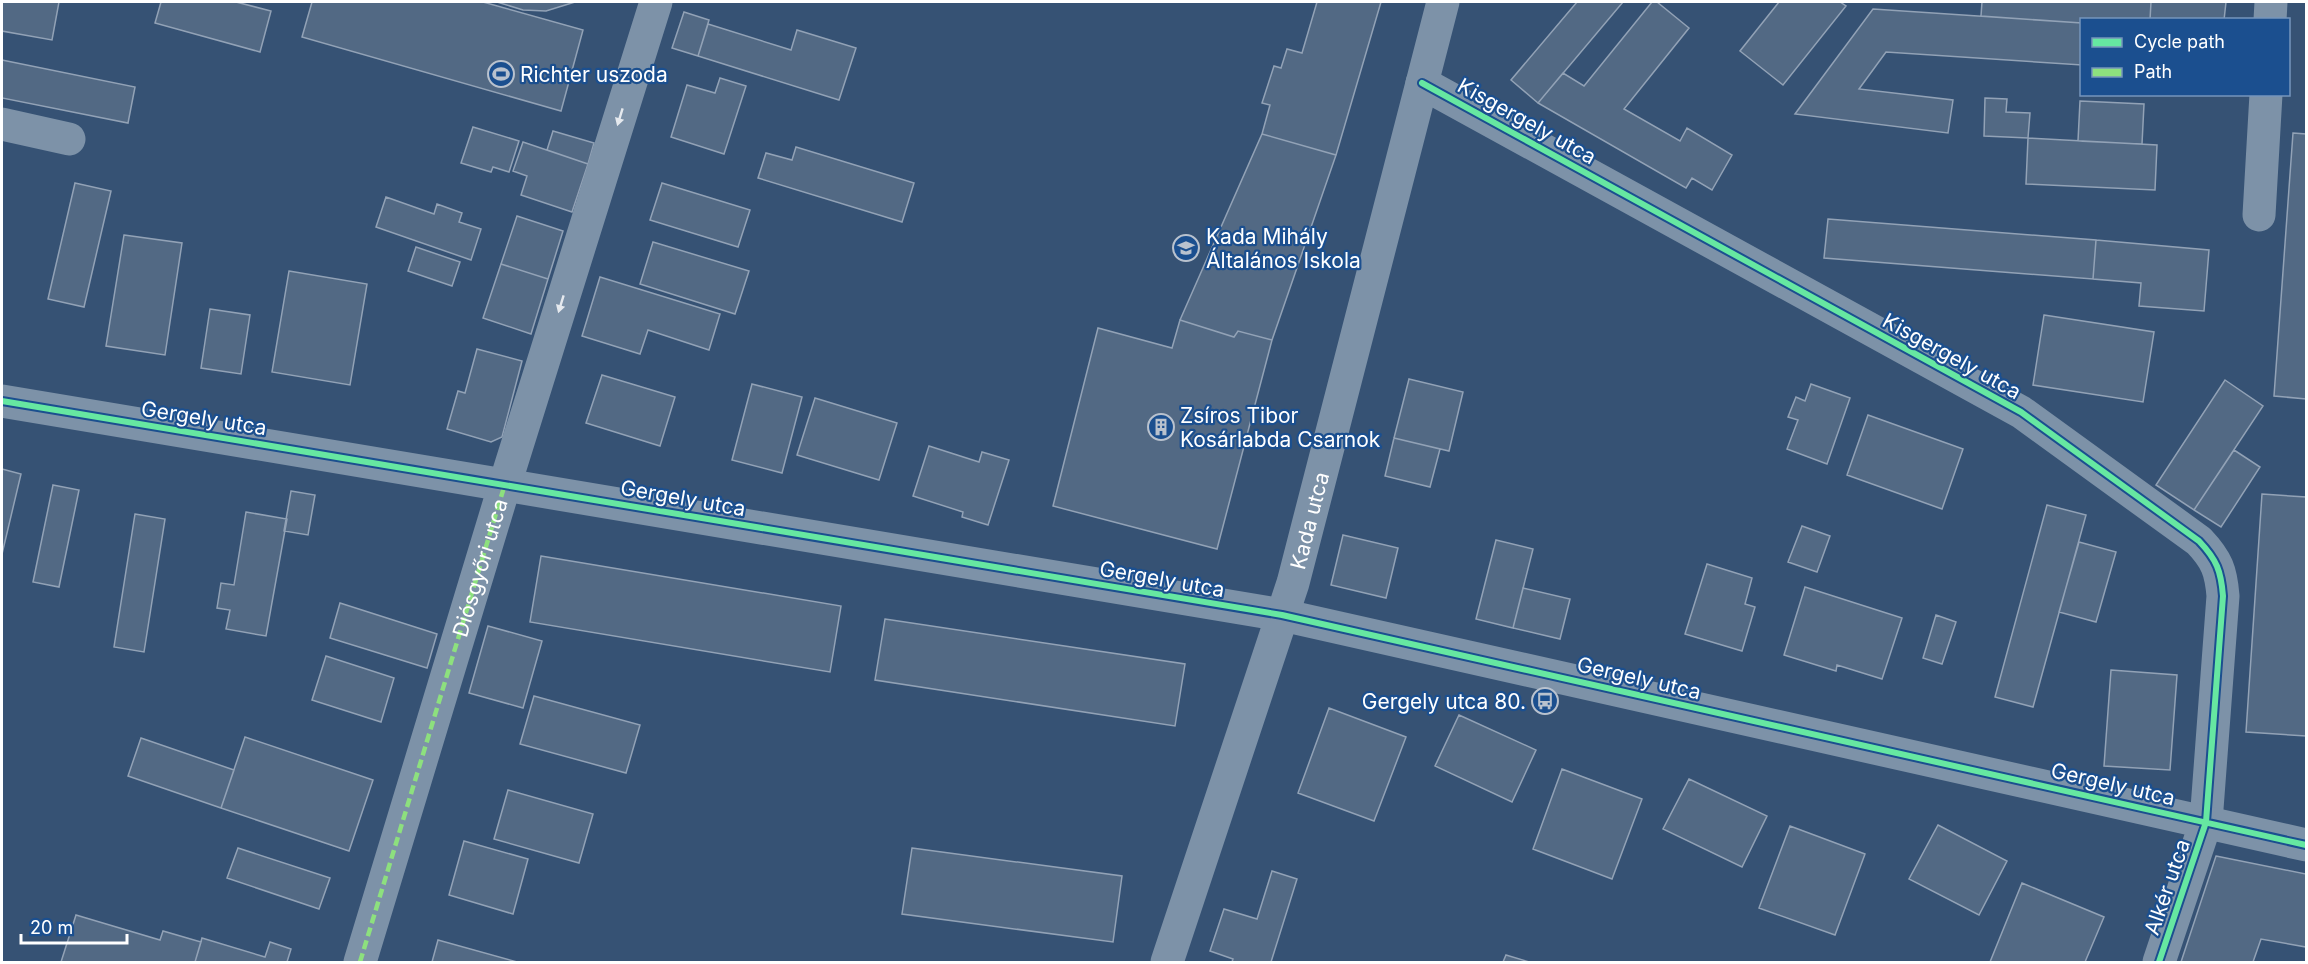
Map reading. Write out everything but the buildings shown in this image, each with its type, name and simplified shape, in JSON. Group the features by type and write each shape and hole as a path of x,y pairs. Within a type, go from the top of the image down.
{"street":[{"name":"Diósgyőri utca","path":"360,963 505,484 656,2"},
{"name":"Kada utca","path":"1167,963 1293,583 1443,2"},
{"path":"2270,18 2271,2"},
{"name":"Kisgergely utca","path":"1422,82 2021,412 2199,541 2213,555 2221,574 2223,596 2206,822"},
{"path":"2259,215 2266,96"},
{"path":"2,124 69,139"},
{"name":"Gergely utca","path":"2,401 1282,615 2307,845"},
{"name":"Alkér utca","path":"2159,963 2206,822"}],"marked path":[{"path":"360,962 505,484"}],"cycle path":[{"path":"1422,83 2021,412 2199,541 2205,548 2217,566 2223,596 2206,822 2159,962"},
{"path":"2,401 1282,615 2306,845"}],"place":[{"name":"Richter uszoda","path":"501,74"},
{"name":"Kada Mihály Általános Iskola","path":"1186,248"},
{"name":"Zsíros Tibor Kosárlabda Csarnok","path":"1161,427"},
{"name":"Gergely utca 80.","path":"1545,701"}]}
